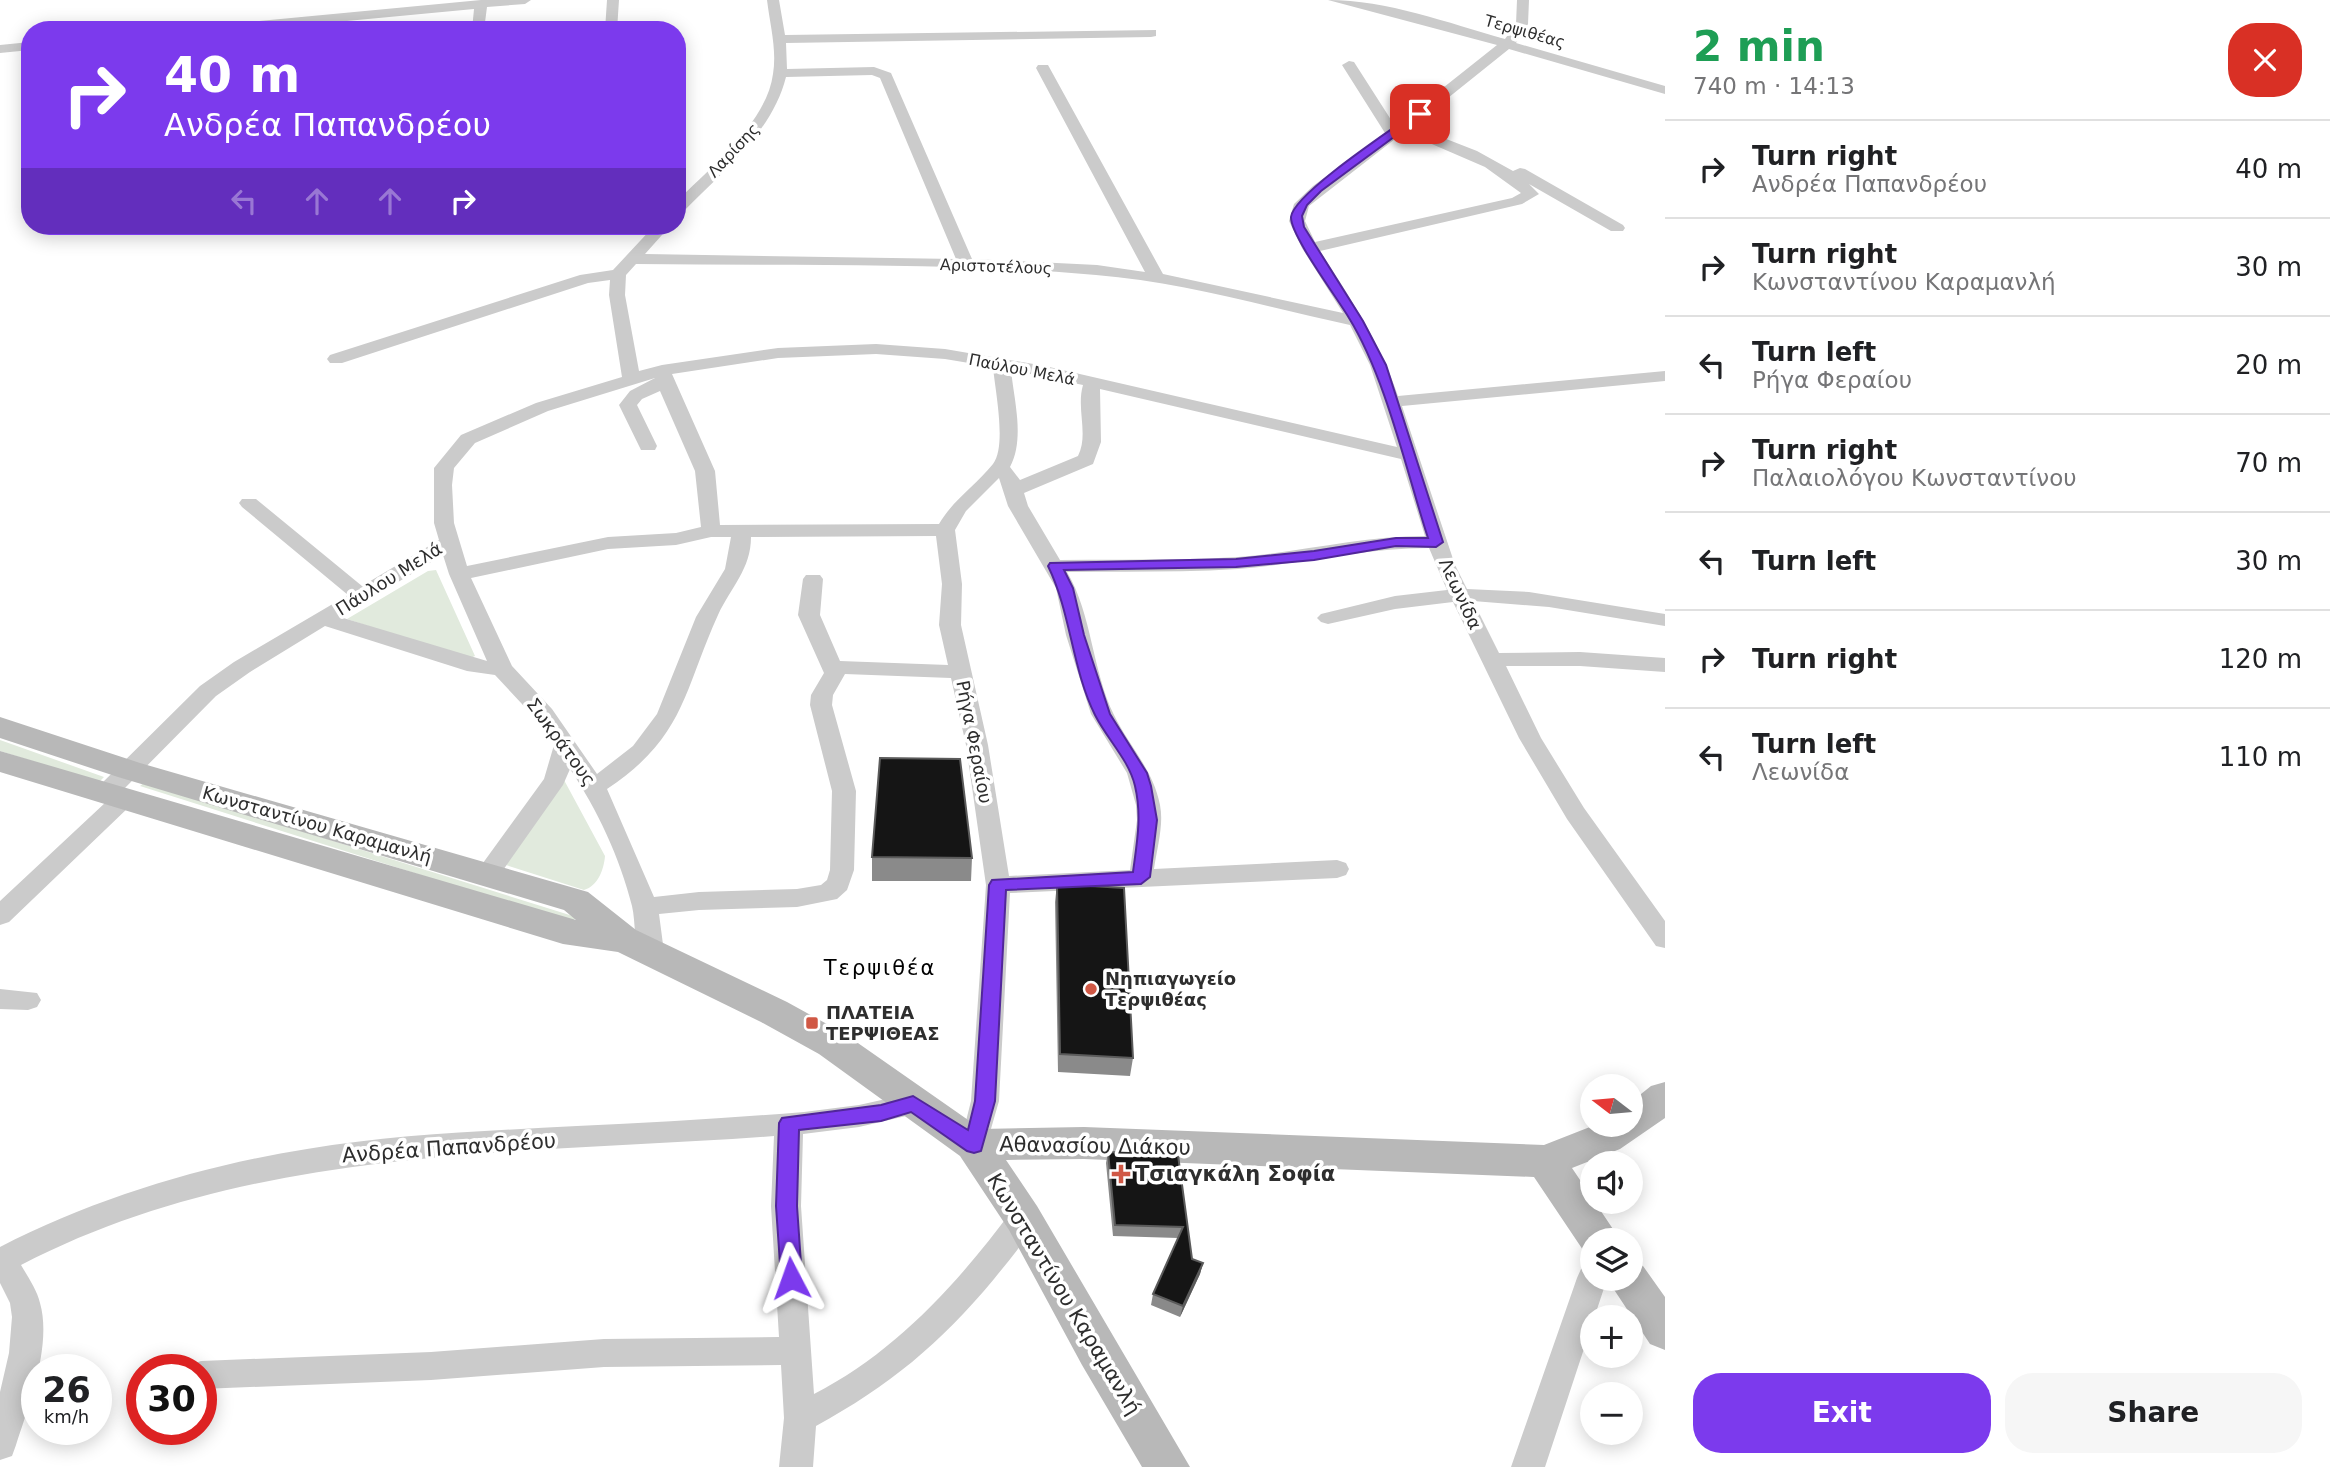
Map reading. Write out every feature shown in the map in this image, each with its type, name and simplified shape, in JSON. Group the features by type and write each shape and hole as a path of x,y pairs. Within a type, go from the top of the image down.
{"street":[{"path":"302,21 525,0"},
{"path":"612,21 613,0"},
{"name":"Λαρίσης","path":"686,201 760,122 775,96 780,73 773,0"},
{"name":"Τερψιθέας","path":"1334,0 1402,14 1665,90"},
{"name":"Λεωνίδα","path":"1523,0 1522,24 1514,38 1420,114 1318,189 1302,204 1297,221 1310,248 1357,321 1380,365 1436,542 1459,596 1530,738 1575,813 1665,939"},
{"path":"479,21 481,4"},
{"path":"777,39 1151,33"},
{"path":"0,49 21,47"},
{"path":"1310,248 1529,197 1531,194 1514,179 1462,150 1397,129 1349,65"},
{"path":"1043,68 1157,278"},
{"path":"780,73 874,71 886,76 965,264"},
{"path":"1420,114 1617,228"},
{"path":"686,181 704,182"},
{"path":"631,378 617,295 618,274 653,235"},
{"name":"Αριστοτέλους","path":"630,259 1073,268 1157,278 1357,321"},
{"path":"336,359 586,278 618,274"},
{"name":"Παύλου Μελά","path":"631,378 664,376 726,358 825,349 889,350 1001,363 1408,455"},
{"path":"459,574 608,543 676,539 711,531 945,530 958,508 1001,467 1007,452 1008,426 1001,363"},
{"path":"648,446 628,405 636,395 664,376 705,471 711,531"},
{"path":"1392,402 1665,376"},
{"name":"Πάυλου Μελά","path":"119,788 208,691 242,667 450,542 441,504 444,468 468,439 542,407 631,378"},
{"path":"1013,490 1086,460 1093,440 1088,405 1093,383"},
{"path":"1001,467 1018,506 1066,588 1077,635 1102,714 1139,773 1149,820 1141,877"},
{"path":"249,503 361,595"},
{"path":"593,787 615,774 645,750 668,718 708,614 736,573 741,558 741,530"},
{"name":"Ρήγα Φεραίου","path":"945,530 952,584 950,625 977,745 998,885 985,1101 974,1145"},
{"name":"Σωκράτους","path":"450,542 459,574 502,669 544,714 602,799 645,907 638,946"},
{"path":"1055,566 1236,563 1318,555 1396,542 1436,542"},
{"path":"645,907 699,901 797,898 828,892 838,884 842,870 844,791 821,705 822,695 835,673 811,622 813,579"},
{"path":"1328,618 1395,601 1459,596 1510,596 1665,620"},
{"path":"324,620 463,663 502,669"},
{"path":"1491,660 1580,659 1665,666"},
{"path":"833,667 961,672"},
{"name":"Κωνσταντίνου Καραμανλή","path":"0,727 119,788 563,931 638,946"},
{"path":"487,874 555,780 565,746"},
{"name":"Κωνσταντίνου Καραμανλή","path":"0,761 487,874 576,901 638,946 832,1044 974,1145 1023,1218 1097,1351 1173,1465"},
{"path":"0,916 119,788"},
{"path":"998,885 1337,869"},
{"path":"0,999 28,1000"},
{"name":"Αθανασίου Διάκου","path":"1643,1114 1665,1097"},
{"name":"Ανδρέα Παπανδρέου","path":"1,1260 89,1221 162,1195 289,1164 348,1154 429,1147 789,1123 881,1113 913,1104"},
{"path":"789,1123 786,1206 800,1418 796,1467"},
{"name":"Αθανασίου Διάκου","path":"974,1145 1084,1143 1545,1161 1606,1138"},
{"path":"1545,1161 1592,1228"},
{"path":"800,1418 862,1383 909,1345 979,1276 1023,1218"},
{"path":"0,1446 22,1369 27,1312 1,1260"},
{"path":"1528,1467 1588,1291"},
{"path":"1637,1291 1665,1331"},
{"path":"217,1374 431,1366 604,1353 796,1351"}],"shaded area":[{"path":"436,570 475,656 468,659 347,619 428,571"},
{"path":"0,740 104,777 99,782 0,751"},
{"path":"564,780 605,856 599,876 593,885 584,890 506,865"},
{"path":"145,782 576,917 572,923 140,786"}],"building":[{"path":"880,758 960,759 972,858 872,857"},
{"name":"Νηπιαγωγείο Τερψιθέας","path":"1057,884 1124,888 1133,1058 1060,1054"},
{"path":"1108,1152 1178,1155 1192,1259 1203,1263 1183,1306 1153,1294 1183,1227 1115,1225"}],"place":[{"name":"Νηπιαγωγείο Τερψιθέας","path":"1091,989"},
{"name":"ΠΛΑΤΕΙΑ ΤΕΡΨΙΘΕΑΣ","path":"812,1023"},
{"name":"Τσιαγκάλη Σοφία","path":"1121,1174"}],"district":[{"name":"Τερψιθέα","path":"880,968"}],"route":[{"path":"791,1278 786,1206 789,1123 881,1113 913,1104 974,1145 985,1101 998,885 1141,877 1149,820 1143,786 1139,773 1102,714 1077,635 1066,588 1055,566 1236,563 1314,556 1396,542 1436,542 1380,365 1357,321 1310,248 1296,216 1302,204 1318,189 1420,114"}]}
